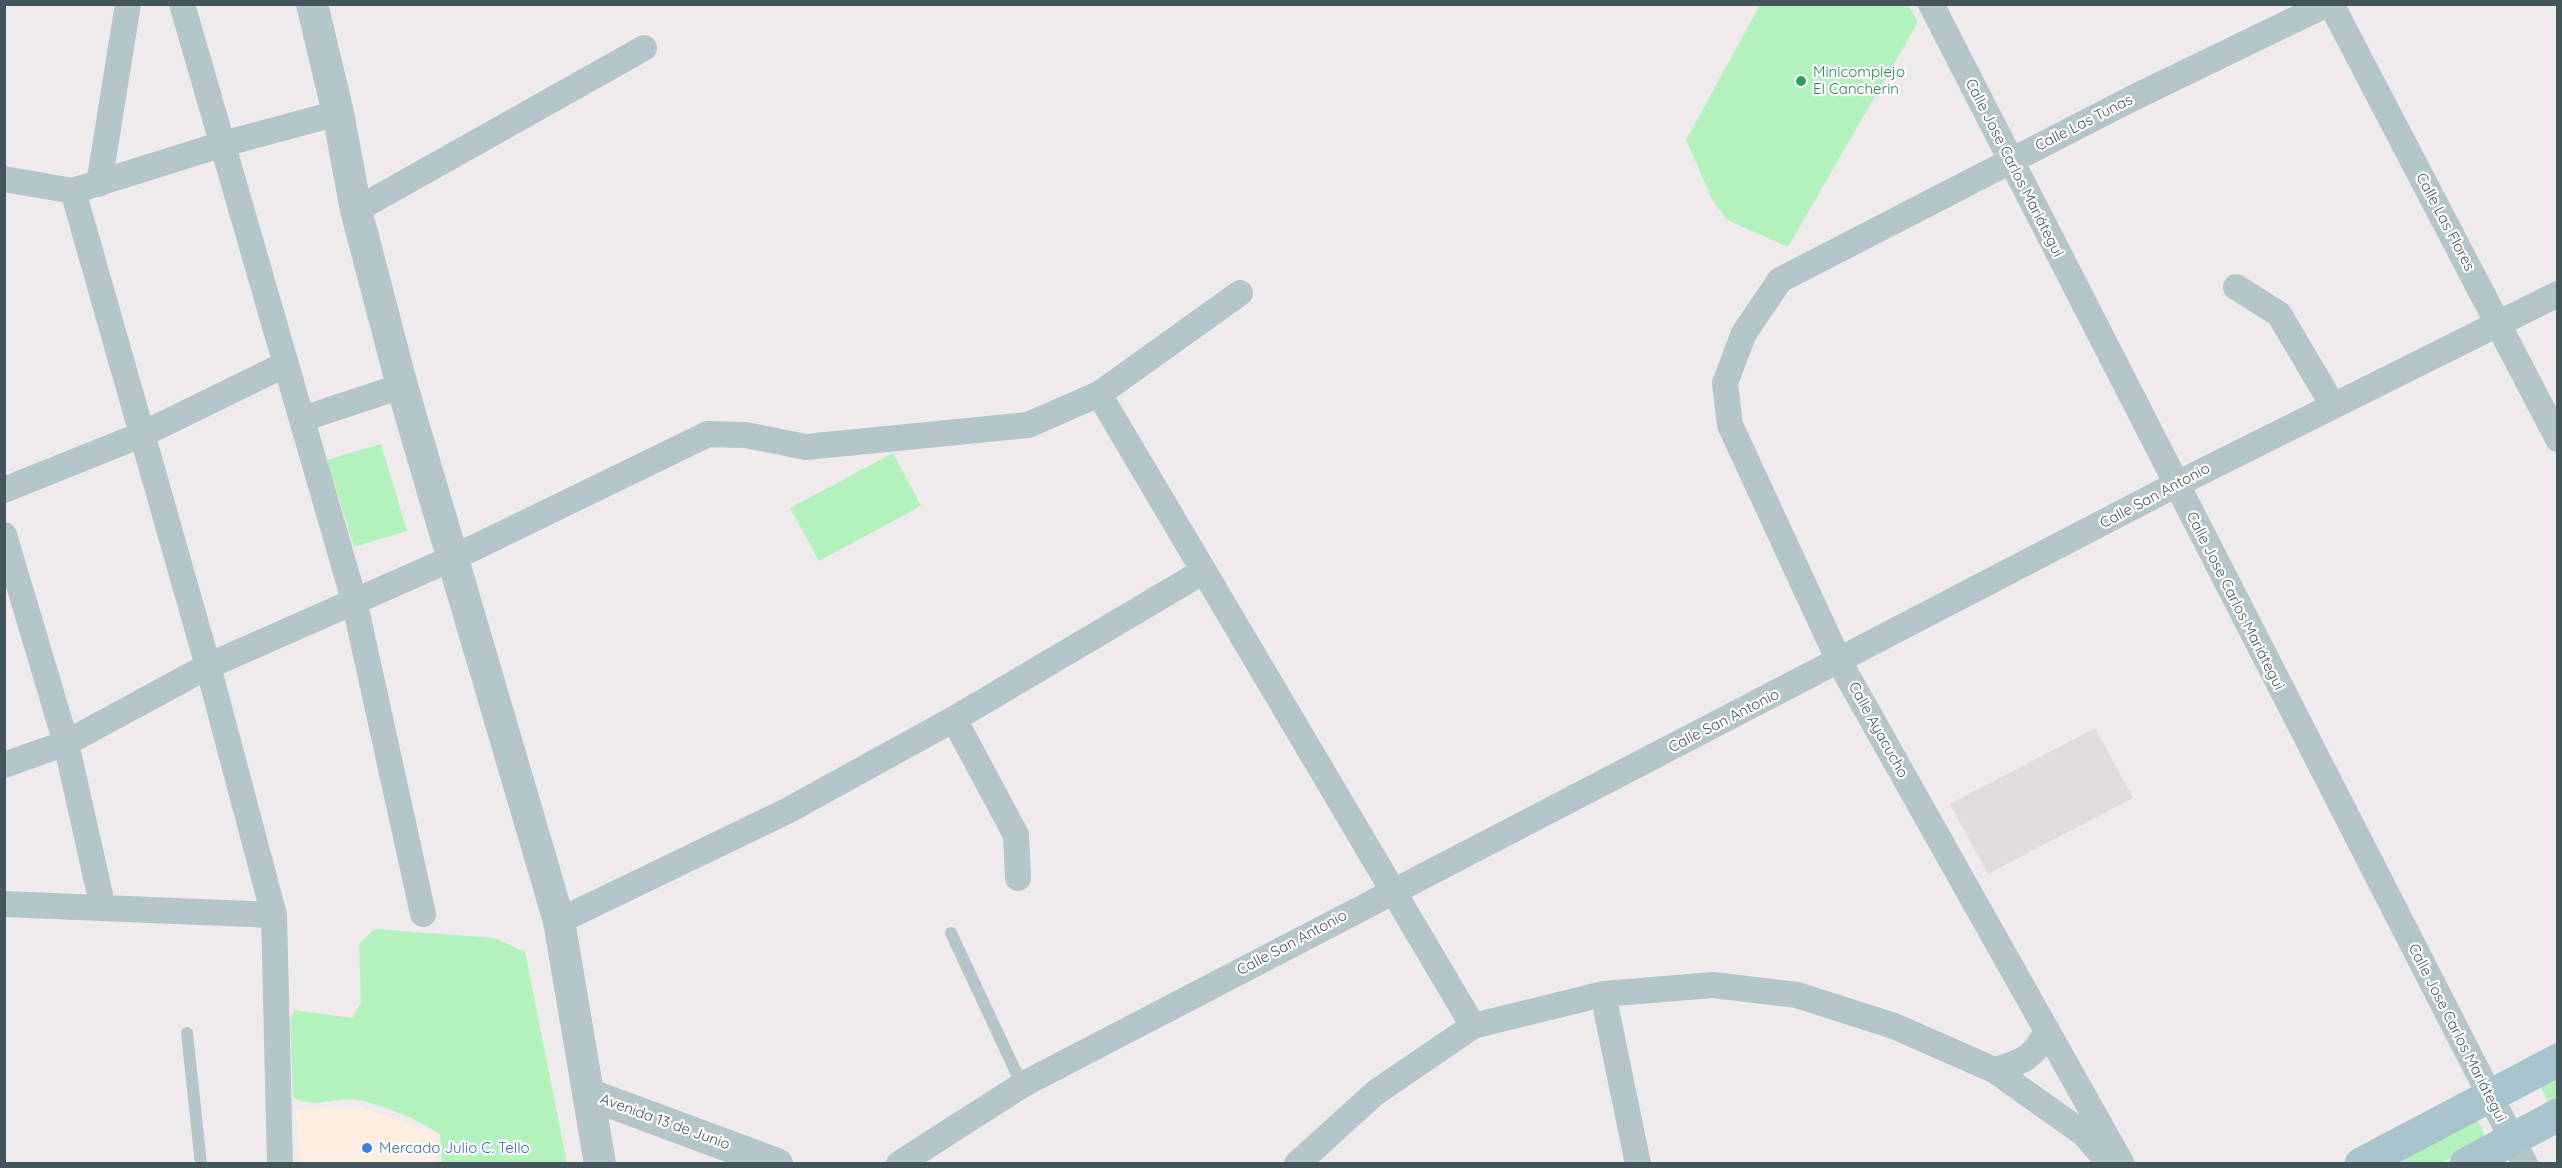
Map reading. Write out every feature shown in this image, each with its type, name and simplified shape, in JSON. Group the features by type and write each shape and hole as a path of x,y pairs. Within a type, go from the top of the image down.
{"main road":[{"path":"2361,1164 2558,1060"},
{"path":"2466,1164 2518,1151 2558,1115"}],"street":[{"path":"99,184 128,4"},
{"path":"182,4 354,600 423,914"},
{"path":"312,4 338,112 356,210 402,386 559,921 588,1094 604,1162"},
{"name":"Calle Jose Carlos Mariátegui","path":"1931,4 2175,485 2518,1151"},
{"name":"Calle Las Tunas","path":"1780,280 2010,160 2329,4"},
{"name":"Calle Las Flores","path":"2329,4 2499,323 2558,440"},
{"path":"356,210 644,48"},
{"path":"4,179 73,191 223,144 338,112"},
{"path":"73,191 208,666 274,915 280,1164"},
{"name":"Calle Ayacucho","path":"1780,280 1744,333 1725,383 1730,425 1839,661 2122,1164"},
{"path":"2236,287 2279,314 2332,404"},
{"path":"4,765 66,743 208,666 453,558 708,434 746,435 806,447 1028,425 1100,394 1240,293"},
{"name":"Calle San Antonio","path":"899,1164 1022,1085 1393,890 2332,404 2558,294"},
{"path":"4,490 141,435 286,364"},
{"path":"302,419 402,386"},
{"path":"1100,394 1473,1026"},
{"path":"4,535 66,743 104,908"},
{"path":"559,921 787,811 954,719 1204,571"},
{"path":"954,719 1016,835 1018,878"},
{"path":"4,904 274,915"},
{"path":"1298,1164 1375,1093 1473,1026 1603,994 1713,985 1797,995 1894,1026 1994,1071 2084,1134 2110,1164"},
{"path":"1603,994 1638,1164"},
{"path":"1994,1071 2027,1058 2040,1048 2047,1030"},
{"name":"Avenida 13 de Junio","path":"588,1094 708,1152 777,1164"}],"lane":[{"path":"951,933 1022,1085"},
{"path":"187,1033 201,1164"}],"shaded area":[{"path":"2095,728 2133,798 1988,874 1950,804"},
{"name":"Mercado Julio C. Tello","path":"357,1106 435,1133 437,1163 299,1163 296,1109"}],"green space":[{"name":"Minicomplejo El Cancherin","path":"1760,5 1908,5 1918,22 1788,247 1727,220 1712,199 1686,140"},
{"path":"381,444 407,531 354,547 327,460"},
{"path":"893,453 921,506 819,561 790,508"},
{"path":"374,929 495,938 525,952 567,1163 442,1163 440,1135 412,1119 358,1100 317,1103 301,1101 293,1097 290,1020 294,1010 352,1018 361,1003 359,944"},
{"path":"2557,1071 2557,1097 2548,1102 2538,1081"},
{"path":"2477,1119 2487,1140 2441,1163 2390,1164"}],"place":[{"name":"Minicomplejo El Cancherin","path":"1801,81"},
{"name":"Mercado Julio C. Tello","path":"367,1148"}]}
